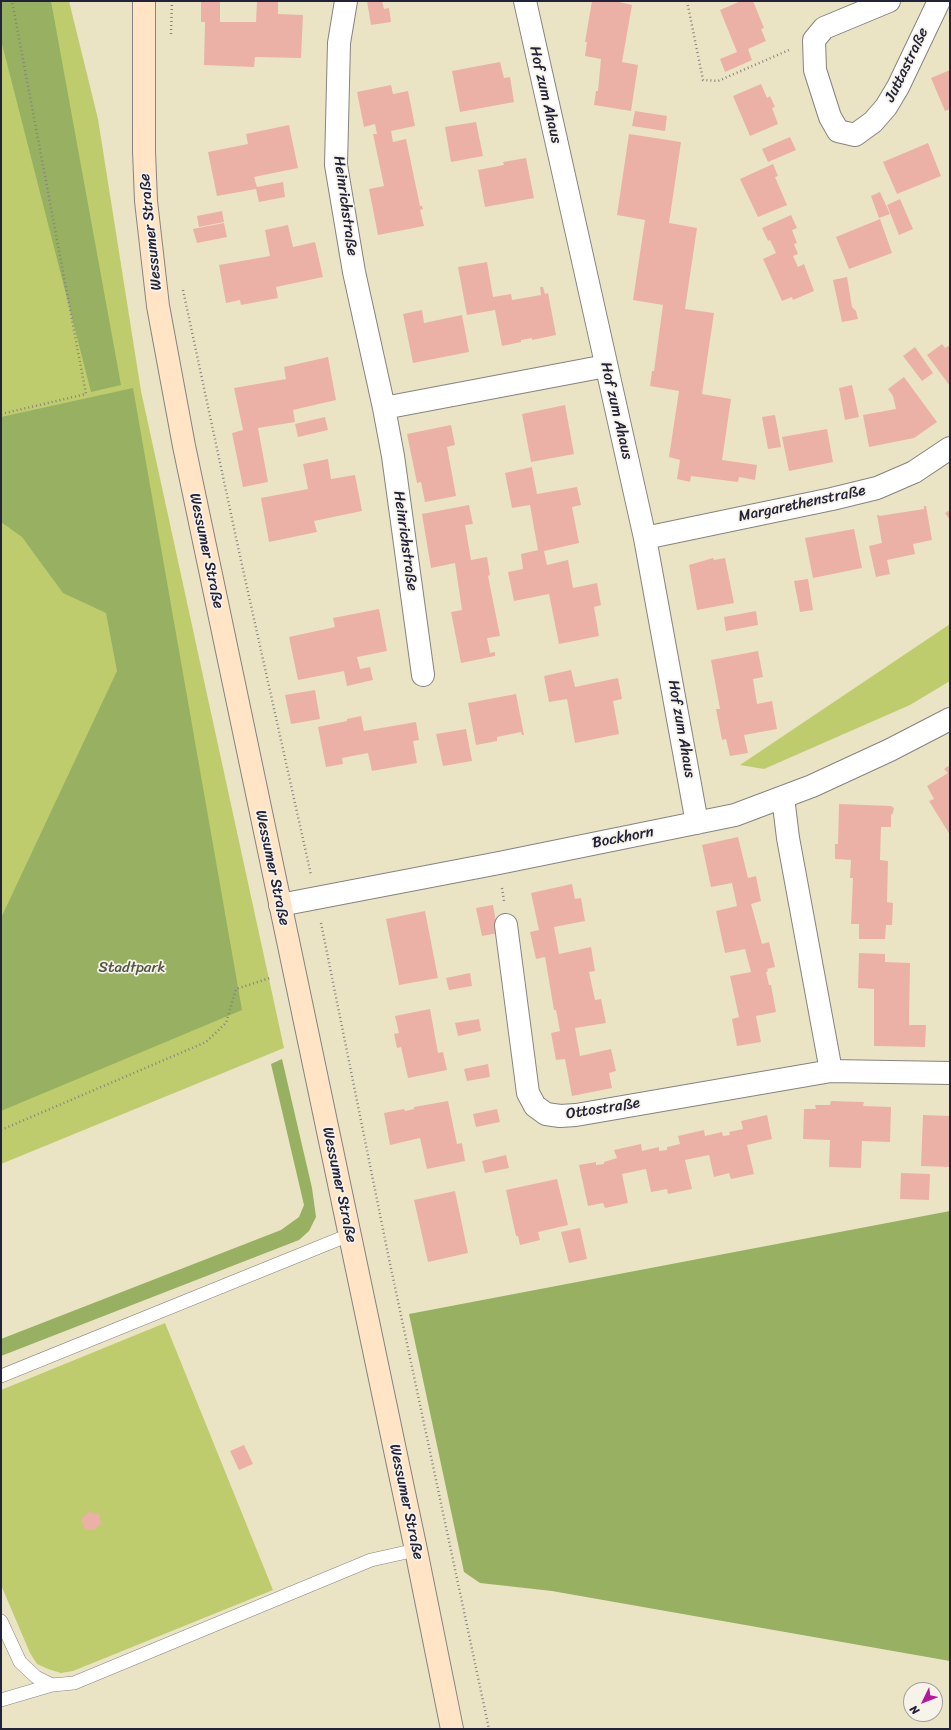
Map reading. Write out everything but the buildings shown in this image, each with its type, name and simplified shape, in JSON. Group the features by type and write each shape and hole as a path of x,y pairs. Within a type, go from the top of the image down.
{"main road":[{"name":"Wessumer Straße","path":"144,1 144,151 146,194 158,306 184,446 416,1550 452,1729"}],"street":[{"name":"Heinrichstraße","path":"346,1 339,43 336,165 354,272 393,456 423,674"},
{"name":"Hof zum Ahaus","path":"525,1 645,538 697,823"},
{"path":"814,40 824,28 889,1"},
{"name":"Juttastraße","path":"814,40 815,70 830,117 838,131 855,135 873,122 886,107 898,87 939,1"},
{"path":"384,408 606,366"},
{"name":"Margarethenstraße","path":"645,538 832,499 877,488 914,472 950,448"},
{"name":"Bockhorn","path":"280,906 736,815 783,797 873,758 950,719"},
{"path":"783,797 788,838 831,1071"},
{"name":"Ottostraße","path":"506,925 528,1093 535,1106 546,1114 560,1116 576,1115 831,1071 950,1073"}],"lane":[{"path":"1,1376 349,1235"},
{"path":"1,1700 52,1685 74,1683 371,1560 416,1550"},
{"path":"1,1621 20,1662 36,1677 52,1685"}],"path":[{"path":"1,414 86,394 12,1"},
{"path":"171,37 172,1"},
{"path":"686,1 703,80 718,81 814,40"},
{"path":"183,289 316,899 389,1259 488,1729"},
{"path":"499,863 506,925"},
{"path":"1,1130 206,1042 226,1023 236,989 294,970"}],"green space":[{"name":"Stadtpark","path":"1,1 69,1 98,119 141,391 284,1048 1,1164"},
{"path":"1,1 51,1 121,385 91,392 1,40"},
{"path":"133,388 242,1010 1,1111 1,918 117,671 106,613 63,593 22,537 1,522 1,417"},
{"path":"950,624 950,681 910,705 764,769 740,765"},
{"path":"282,1059 312,1188 316,1217 309,1231 299,1240 1,1356 1,1339 281,1230 299,1217 304,1205 271,1064"},
{"path":"950,1211 950,1661 552,1591 480,1583 464,1572 409,1314"},
{"path":"165,1323 273,1590 73,1671 61,1673 48,1669 37,1664 30,1653 1,1585 1,1390"}]}
